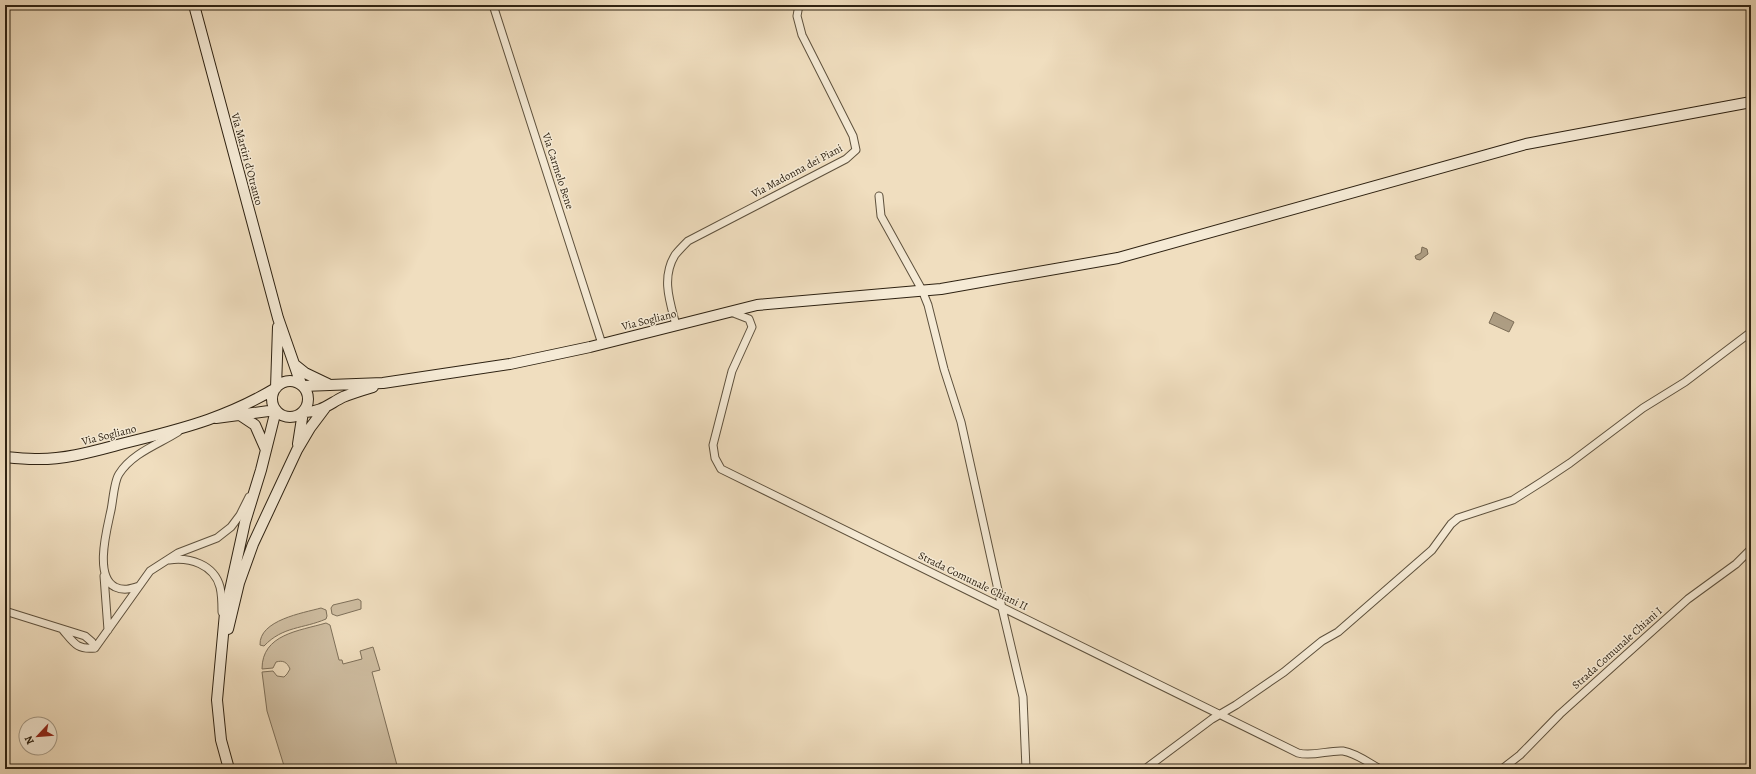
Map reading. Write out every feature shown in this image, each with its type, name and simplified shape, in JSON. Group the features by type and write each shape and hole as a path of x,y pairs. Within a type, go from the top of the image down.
{"street":[{"name":"Via Martiri d'Otranto","path":"194,5 278,318 302,385"},
{"name":"Via Carmelo Bene","path":"493,5 602,344"},
{"name":"Via Madonna dei Piani","path":"676,325 667,294 669,272 675,255 688,241 846,159 856,150 853,136 802,35 797,16 799,5"},
{"name":"Via Sogliano","path":"5,457 36,459 70,456 186,428 216,418 254,400 276,388 285,381 291,380 302,385 383,383 510,364 602,344 757,305 922,290 941,290 1118,258 1526,144 1751,102"},
{"path":"879,196 881,216 922,290 928,305 944,369 962,422 1023,698 1026,769"},
{"name":"Strada Comunale Chiani II","path":"730,311 749,319 752,327 732,371 713,445 715,458 721,469 1298,753 1305,755 1343,751 1380,769"},
{"name":"Via Martiri d'Otranto","path":"276,388 278,318"},
{"path":"1144,769 1220,714 1284,672 1322,641 1338,632 1432,550 1450,524 1458,518 1513,500 1543,481 1570,463 1643,408 1685,382 1751,332"},
{"name":"Via Sogliano","path":"295,364 305,373 331,385"},
{"name":"Via Sogliano","path":"216,418 276,410 286,417 292,417 303,412 313,412 325,408 344,397 383,383"},
{"path":"297,450 303,412 308,401 308,395 302,385"},
{"path":"229,769 221,740 217,700 224,613 245,522 261,470 276,410 272,399 276,388"},
{"path":"222,652 239,583 253,544 297,450 310,428 325,408"},
{"path":"240,415 255,425 266,450"},
{"path":"108,630 104,556 108,522 118,475 129,463 151,446 186,428"},
{"path":"63,630 78,646 84,649 95,648 150,571 178,553 217,538 231,528 240,515 261,470"},
{"name":"Strada Comunale Chiani I","path":"1502,769 1520,755 1560,714 1688,599 1736,564 1751,549"},
{"path":"165,561 178,559 192,560 204,566 213,574 220,586 223,636"},
{"path":"104,572 109,584 121,589 130,590 139,586"},
{"path":"5,612 85,636 104,636"},
{"path":"85,636 92,642 95,648"}],"shaded area":[{"path":"1422,247 1427,249 1428,254 1420,260 1416,259 1415,256 1421,253"},
{"path":"1494,312 1514,322 1509,332 1489,323"},
{"path":"358,599 361,601 361,609 337,616 332,614 331,608 333,605"},
{"path":"321,608 326,610 326,619 286,631 278,635 264,646 260,645 262,636 267,629 274,624 294,615"},
{"path":"326,623 330,625 339,660 342,660 343,664 362,659 360,651 373,647 380,670 372,672 398,769 285,769 267,711 262,672 273,671 277,676 284,677 290,669 286,663 281,661 276,662 273,668 262,669 264,657 268,648 275,641 284,636"}]}
